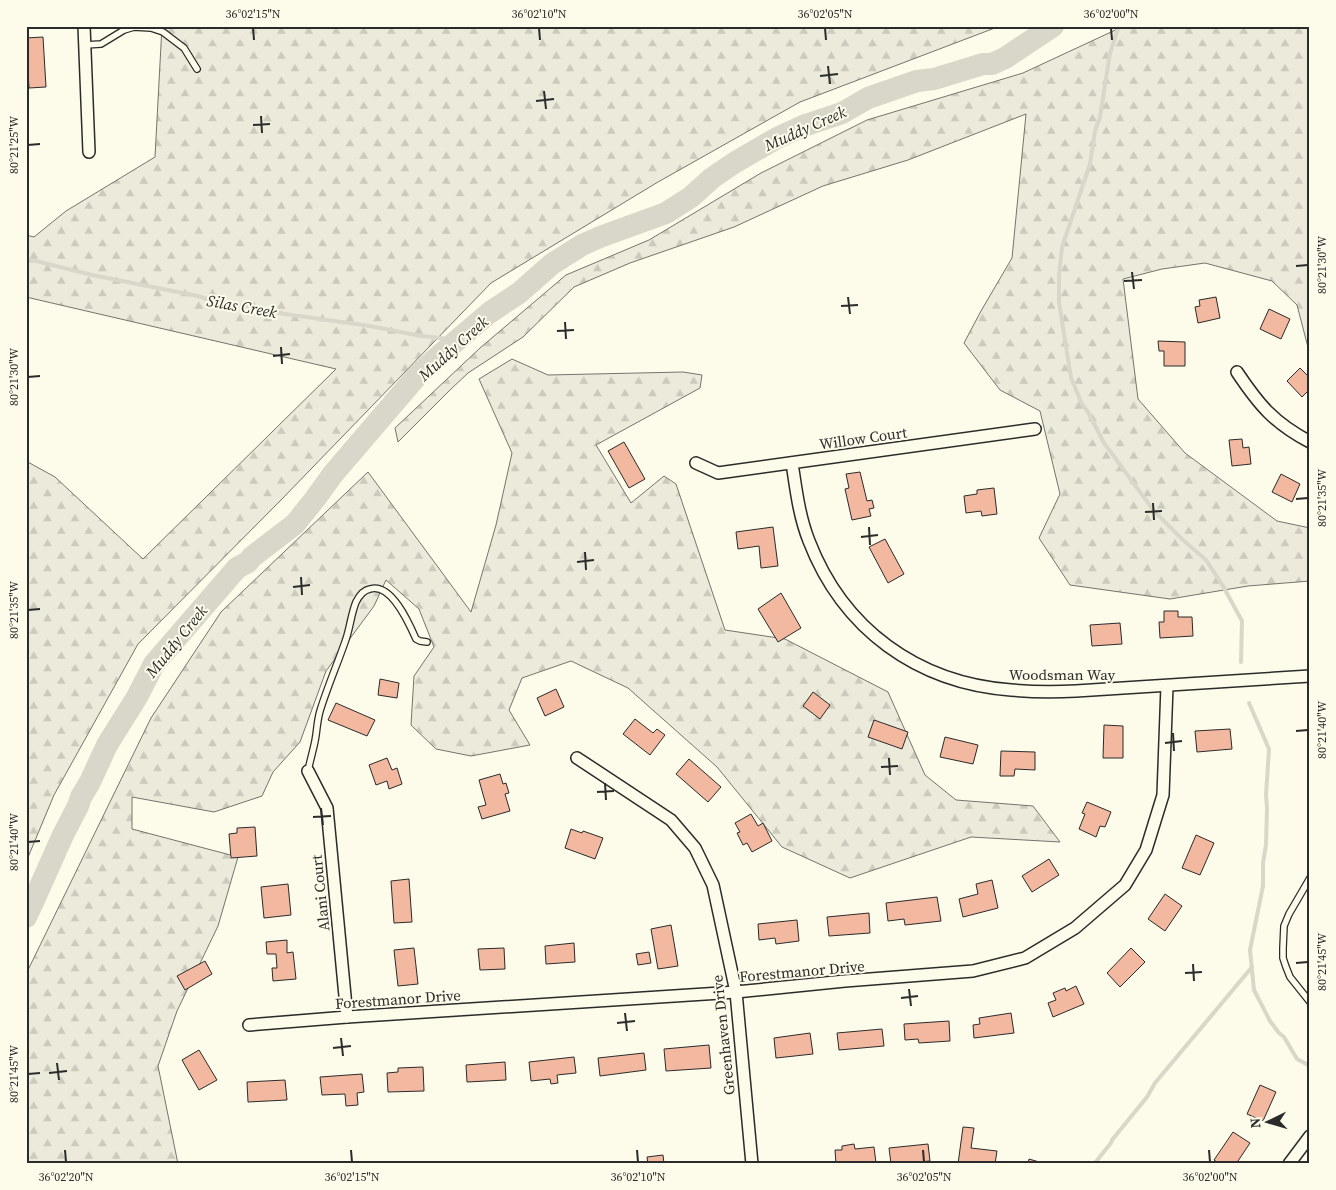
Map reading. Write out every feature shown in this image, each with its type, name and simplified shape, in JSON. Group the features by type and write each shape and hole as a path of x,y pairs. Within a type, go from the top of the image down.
{"street":[{"path":"84,26 89,152"},
{"path":"1237,372 1253,396 1278,422 1292,433 1310,442"},
{"name":"Willow Court","path":"696,463 718,473 1035,429"},
{"name":"Woodsman Way","path":"792,463 799,504 808,539 833,590 860,624 901,656 926,669 954,679 1010,690 1076,691 1310,676"},
{"name":"Forestmanor Drive","path":"249,1025 736,992 973,971 1025,958 1075,928 1125,885 1146,850 1163,795 1167,686"},
{"name":"Greenhaven Drive","path":"577,758 671,820 695,848 713,885 736,992 752,1164"},
{"name":"Alani Court","path":"308,771 327,808 347,1017"},
{"path":"1289,1164 1310,1136"}],"lane":[{"path":"85,45 101,44 124,30 134,27 151,28 163,32 184,48 197,69"},
{"path":"308,771 322,705 345,641 357,600 365,591 371,588 379,588 390,595 416,639 427,642"},
{"path":"1310,878 1284,926 1283,948 1286,967 1290,977 1310,1002"}],"green space":[{"path":"162,26 1000,26 800,102 658,182 491,283 281,500 138,644 54,795 26,862 26,461 55,477 143,559 336,369 26,297 26,235 34,237 66,211 155,157"},
{"path":"1124,26 1310,26 1310,355 1297,305 1272,281 1205,263 1162,269 1123,279 1138,399 1185,453 1277,521 1310,528 1310,581 1248,586 1170,599 1070,585 1039,538 1060,494 1040,411 1000,390 964,343 1012,258 1026,114 908,160 823,186 734,227 630,263 574,287 523,337 468,373 398,442 395,428 480,348 566,275 649,240 761,173 867,120 1023,73"},
{"path":"512,359 548,375 683,372 702,375 700,388 596,445 631,503 664,476 676,484 725,630 785,639 888,692 925,775 956,800 1033,806 1060,842 971,837 850,878 782,847 717,767 628,688 571,661 522,678 509,710 530,745 471,756 436,749 411,725 414,676 434,647 419,609 386,580 374,606 326,671 300,742 273,772 262,796 214,812 132,797 132,829 238,857 218,926 177,1011 158,1066 178,1164 26,1164 26,974 151,718 221,612 368,472 471,612 496,525 512,453 479,379"}],"building":[{"path":"43,37 46,87 29,88 26,38"},
{"path":"1216,297 1220,318 1198,323 1195,307 1200,306 1199,300"},
{"path":"1269,309 1290,319 1281,339 1260,329"},
{"path":"1158,341 1185,342 1185,366 1164,366 1164,351 1159,351"},
{"path":"1300,368 1310,378 1310,389 1302,397 1287,381"},
{"path":"1242,439 1243,448 1249,447 1251,464 1232,466 1229,440"},
{"path":"624,442 645,479 629,488 608,451"},
{"path":"860,472 867,501 872,500 874,508 869,509 871,516 852,520 845,489 849,488 846,474"},
{"path":"1281,474 1300,484 1292,502 1272,492"},
{"path":"994,488 997,514 982,516 981,511 966,513 964,496 977,494 977,490"},
{"path":"773,527 778,566 761,568 759,546 738,549 736,532"},
{"path":"885,539 904,574 888,583 869,547"},
{"path":"781,593 801,628 778,642 758,609"},
{"path":"1164,611 1178,611 1178,617 1192,617 1193,636 1160,638 1159,622 1164,622"},
{"path":"1120,623 1122,644 1092,646 1090,625"},
{"path":"380,679 399,683 397,698 378,695"},
{"path":"556,689 564,707 545,716 537,698"},
{"path":"813,692 830,705 820,719 803,706"},
{"path":"336,703 375,720 367,736 328,720"},
{"path":"635,719 653,733 657,729 665,735 650,755 623,734"},
{"path":"874,720 908,732 902,749 868,737"},
{"path":"1104,725 1123,726 1123,758 1103,758"},
{"path":"1230,729 1232,749 1197,752 1195,731"},
{"path":"945,737 978,745 973,764 940,757"},
{"path":"1001,751 1035,752 1035,770 1015,769 1014,776 1000,776"},
{"path":"387,758 392,770 397,768 402,784 389,789 387,781 376,785 369,765"},
{"path":"689,759 721,787 708,802 676,774"},
{"path":"500,774 503,784 506,783 509,793 505,794 510,811 482,819 478,807 486,805 479,780"},
{"path":"1087,802 1111,812 1105,827 1100,826 1096,837 1079,829 1085,814 1082,813"},
{"path":"751,814 758,826 763,823 772,841 752,852 747,843 743,845 737,833 740,832 735,823"},
{"path":"255,827 257,856 231,858 229,834 237,833 237,828"},
{"path":"571,829 603,838 595,859 565,848"},
{"path":"1196,835 1214,843 1200,875 1182,868"},
{"path":"1049,859 1059,875 1032,892 1022,876"},
{"path":"409,879 412,922 394,923 391,881"},
{"path":"992,880 998,908 963,917 959,899 978,894 976,884"},
{"path":"288,884 291,915 264,918 261,887"},
{"path":"1165,894 1182,906 1165,931 1148,919"},
{"path":"937,897 941,921 905,925 904,919 888,921 886,903"},
{"path":"869,913 870,933 829,936 827,917"},
{"path":"797,920 799,941 776,944 775,938 759,940 758,924"},
{"path":"671,925 678,966 658,969 651,929"},
{"path":"287,940 287,953 293,952 296,979 273,981 272,968 277,968 276,954 267,954 266,942"},
{"path":"574,943 575,962 546,964 545,946"},
{"path":"414,948 418,984 398,986 394,950"},
{"path":"504,948 505,969 480,970 478,949"},
{"path":"1131,948 1145,962 1120,987 1107,973"},
{"path":"649,952 651,963 638,965 636,954"},
{"path":"205,961 212,974 185,990 177,976"},
{"path":"1076,986 1084,1004 1053,1017 1048,1003 1056,1000 1053,993 1065,988 1066,991"},
{"path":"1011,1013 1014,1033 974,1038 973,1025 980,1024 979,1018"},
{"path":"949,1021 950,1041 919,1043 918,1039 905,1040 904,1024"},
{"path":"882,1029 884,1046 839,1050 837,1033"},
{"path":"810,1033 813,1054 776,1058 774,1038"},
{"path":"709,1045 711,1068 666,1071 664,1049"},
{"path":"199,1050 217,1080 199,1090 182,1060"},
{"path":"644,1053 646,1070 600,1076 598,1058"},
{"path":"574,1057 576,1073 557,1075 558,1083 551,1084 550,1079 531,1081 529,1062"},
{"path":"505,1062 506,1080 467,1082 466,1065"},
{"path":"423,1067 424,1091 388,1092 387,1073 398,1072 398,1068"},
{"path":"362,1074 364,1092 357,1093 358,1105 346,1106 345,1094 322,1095 320,1077"},
{"path":"285,1080 287,1100 248,1102 247,1082"},
{"path":"1260,1085 1276,1092 1263,1121 1247,1114"},
{"path":"963,1127 974,1128 971,1148 997,1151 995,1164 958,1164"},
{"path":"1233,1132 1250,1143 1236,1164 1220,1164 1214,1160"},
{"path":"854,1144 855,1149 874,1147 876,1163 836,1164 835,1150 842,1150 842,1146"},
{"path":"928,1144 930,1161 891,1164 889,1148"},
{"path":"663,1155 664,1164 648,1164 647,1157"},
{"path":"1029,1159 1046,1164 1028,1164"}],"waterway":[{"name":"Muddy Creek","path":"26,917 107,745 137,697 154,664 237,568 248,562 295,524 333,474 416,377 434,360 489,313 519,293 552,264 582,245 666,213 691,197 712,178 734,163 777,138 803,126 842,113 868,98 917,81 934,79 983,64 992,64 1005,58 1053,26"},
{"path":"1119,26 1110,53 1100,117 1095,131 1090,164 1062,247 1059,302 1071,378 1082,404 1104,443 1154,511 1206,560 1223,586 1242,621 1241,662"},
{"name":"Silas Creek","path":"26,261 36,261 92,275 198,296 216,302 370,326 421,336 459,340"},
{"path":"1249,703 1269,749 1263,886 1250,950 1254,990 1270,1021 1284,1037 1297,1059 1310,1066"},
{"path":"1094,1164 1147,1097 1155,1083 1252,967"}]}
